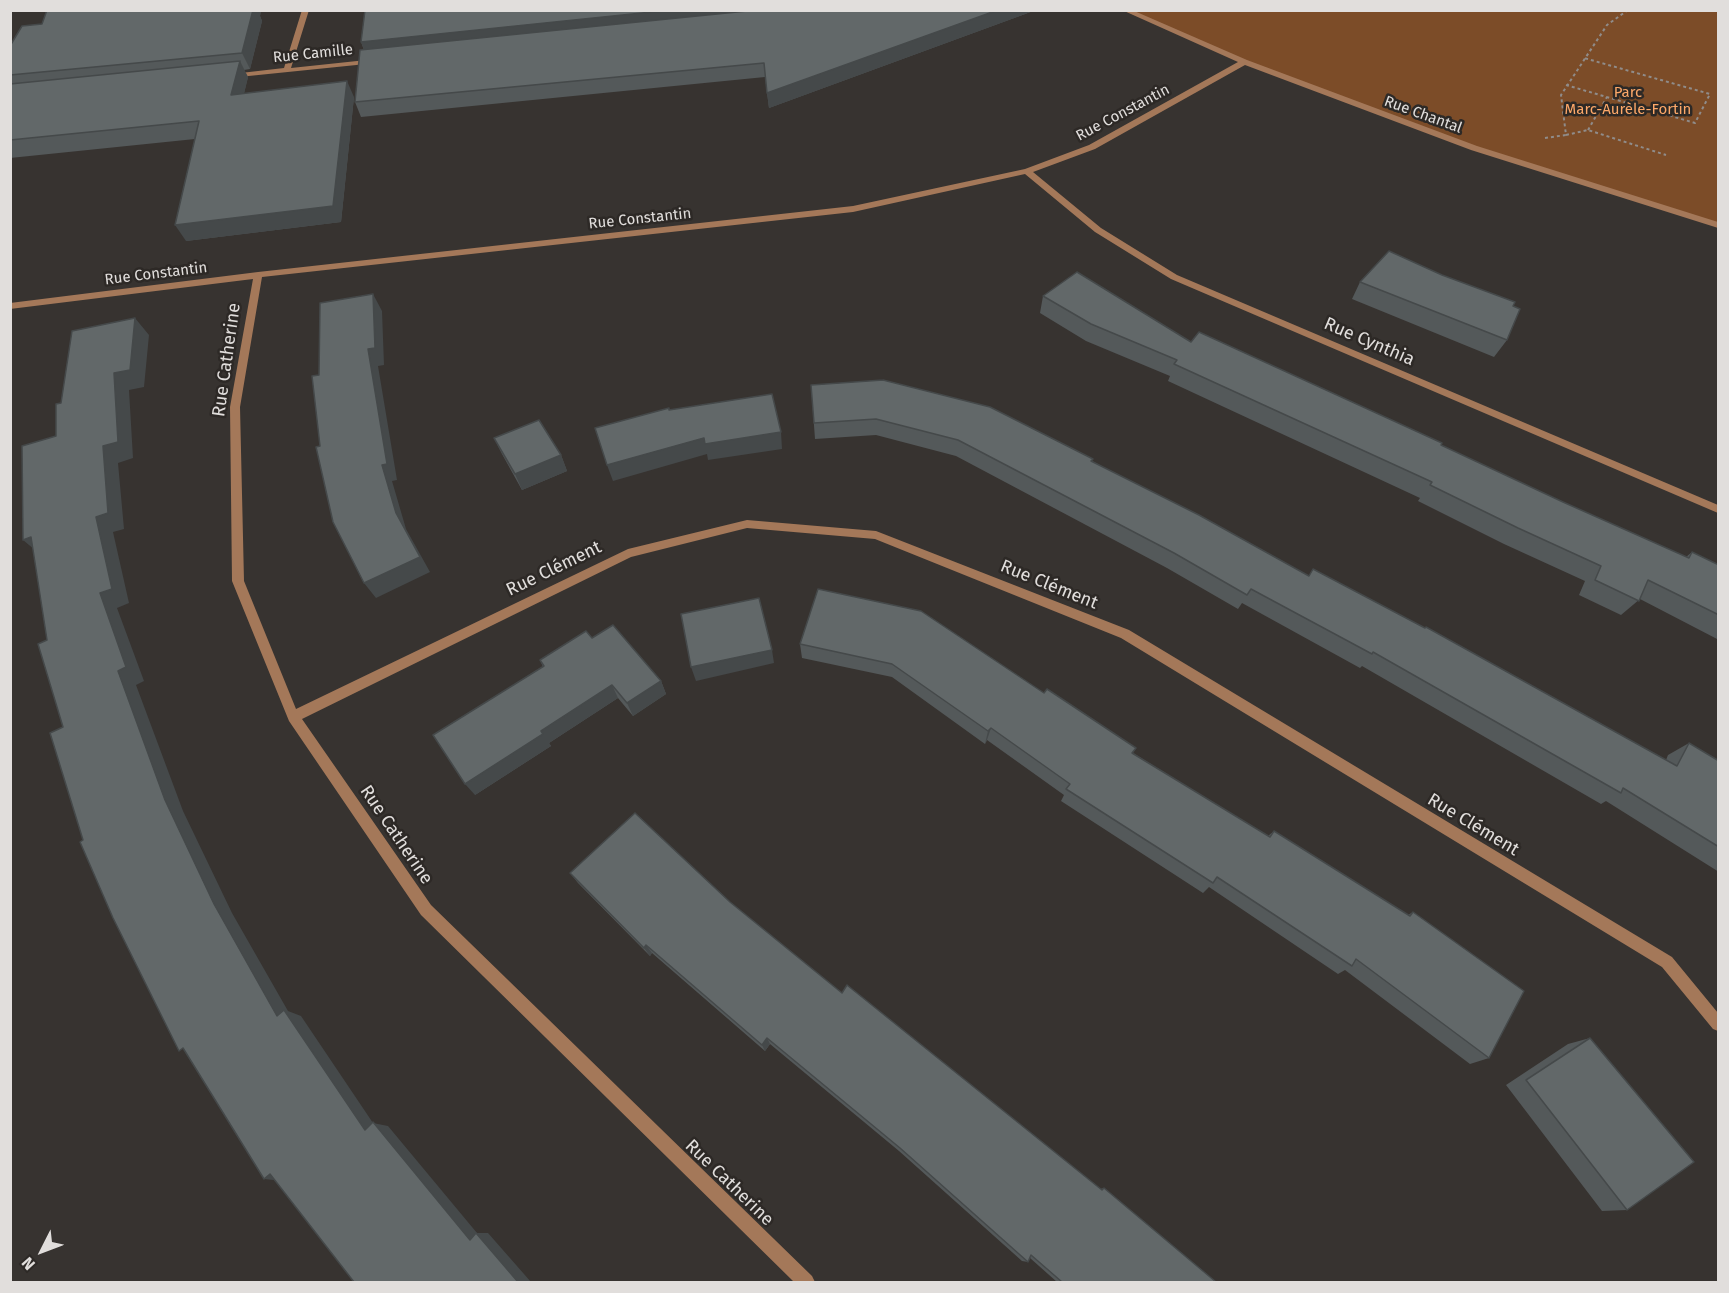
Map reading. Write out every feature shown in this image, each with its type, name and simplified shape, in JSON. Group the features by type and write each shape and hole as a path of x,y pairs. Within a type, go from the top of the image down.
{"street":[{"path":"287,70 306,10"},
{"name":"Rue Chantal","path":"1125,10 1244,62 1474,148 1719,225"},
{"name":"Rue Camille","path":"218,77 382,60"},
{"name":"Rue Constantin","path":"10,306 258,275 853,209 1027,171 1092,147 1244,62"},
{"name":"Rue Cynthia","path":"1027,171 1098,230 1174,277 1719,509"},
{"name":"Rue Catherine","path":"258,275 235,407 238,580 293,717 426,910 806,1282"},
{"name":"Rue Clément","path":"293,717 628,553 747,524 876,535 1125,634 1666,963 1719,1024"}],"path":[{"path":"1566,135 1561,95 1607,25 1628,10"},
{"path":"1566,85 1695,123 1710,94 1584,58"},
{"path":"1588,130 1607,97"},
{"path":"1543,138 1588,130 1666,155"}],"green space":[{"name":"Parc Marc-Aurèle-Fortin","path":"1125,11 1718,11 1718,225 1474,148 1244,62"}],"building":[{"path":"47,10 253,10 242,53 10,75 10,46 22,26 42,24"},
{"path":"365,10 671,10 361,42"},
{"path":"757,10 998,10 767,93 764,63 355,102 360,50"},
{"path":"240,61 231,95 347,81 333,206 175,225 199,121 10,140 10,84"},
{"path":"1389,251 1442,275 1515,302 1513,306 1520,309 1507,340 1360,282"},
{"path":"1077,272 1191,342 1199,332 1442,443 1441,445 1563,502 1689,558 1692,552 1719,565 1719,615 1648,580 1639,601 1595,580 1601,566 1430,485 1432,482 1174,364 1177,360 1091,324 1043,296"},
{"path":"373,294 375,348 368,349 387,464 382,465 396,513 420,557 364,583 333,522 316,447 320,446 312,376 319,375 320,303"},
{"path":"135,318 130,370 114,373 118,442 103,446 108,513 96,517 112,589 100,593 126,667 118,671 165,800 214,904 277,1016 284,1010 365,1130 373,1122 470,1240 476,1233 518,1282 354,1282 270,1174 264,1179 183,1048 179,1051 113,918 80,842 83,840 50,733 63,727 38,644 47,640 31,537 23,540 22,446 56,436 56,404 61,403 72,331"},
{"path":"883,380 990,407 1199,515 1309,576 1313,569 1426,627 1677,766 1689,743 1719,761 1719,847 1623,788 1621,793 1373,652 1372,654 1251,589 1247,595 1174,553 958,440 876,419 814,423 811,385"},
{"path":"772,394 781,432 705,444 704,438 607,465 595,428 669,408 669,410"},
{"path":"539,420 561,455 515,474 494,438"},
{"path":"818,589 921,611 1044,693 1047,689 1136,748 1132,753 1270,837 1274,831 1410,916 1413,912 1524,991 1489,1058 1356,959 1352,966 1217,877 1213,883 1066,789 1070,784 991,728 988,731 892,664 800,644"},
{"path":"759,598 772,650 691,667 681,614"},
{"path":"613,625 661,681 627,703 612,685 541,731 543,734 465,784 433,735 544,666 540,660 586,631 592,638"},
{"path":"635,813 730,902 842,993 847,985 1102,1190 1104,1188 1216,1282 1062,1282 1031,1255 1028,1262 900,1148 767,1038 762,1045 646,945 644,948 570,873"},
{"path":"1590,1038 1694,1162 1627,1210 1526,1080"}]}
